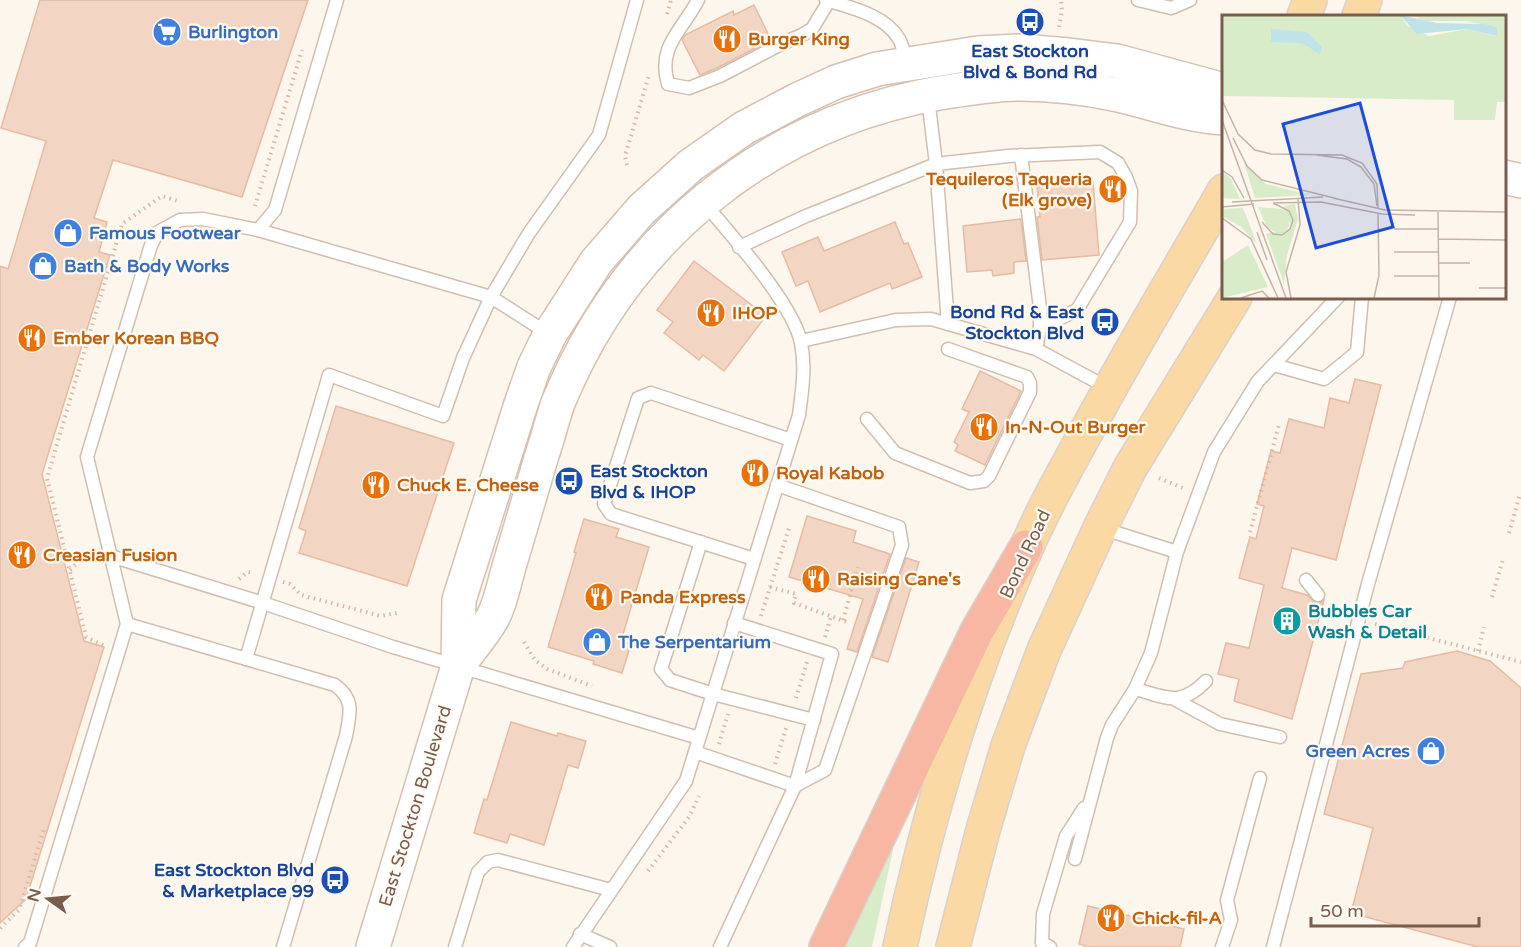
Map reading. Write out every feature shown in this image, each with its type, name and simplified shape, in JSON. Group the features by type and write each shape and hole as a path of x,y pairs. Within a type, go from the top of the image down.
{"highway":[{"path":"826,947 977,632 1026,548"}],"main road":[{"path":"1304,15 1310,0"},
{"path":"1359,15 1365,0"},
{"name":"Bond Road","path":"900,947 917,871 963,713 1001,606 1026,548 1109,389 1222,194"},
{"path":"953,947 982,830 1008,746 1044,650 1130,468 1234,298"}],"street":[{"name":"East Stockton Boulevard","path":"372,947 458,666 459,600 534,367 550,334 596,262 642,209 691,165 744,128 839,81 876,69 978,53 1021,51 1117,62 1213,87 1222,93"},
{"path":"702,201 702,184 711,171 762,138 824,106 839,81"},
{"name":"East Stockton Boulevard","path":"458,666 495,611 557,406 574,367 599,322 632,274 668,233 702,201 768,155 817,130 855,114 897,102 969,88 1019,84 1044,85 1117,95 1201,117 1222,118"},
{"path":"1506,178 1521,182"}],"lane":[{"path":"258,230 275,210 337,0"},
{"path":"246,659 330,375 443,416 463,358 491,297 528,233 599,135 637,0"},
{"path":"698,0 668,49 664,69 668,84 689,88 720,76 802,35 812,29 828,0 856,9 892,28 901,42 906,63"},
{"path":"1138,0 1171,8 1190,0"},
{"path":"927,95 936,164 948,324"},
{"path":"739,247 806,216 936,164 1021,155 1100,152 1118,163 1126,177 1131,191 1130,222 1077,310 1040,328"},
{"path":"1021,155 1040,308 1040,328 1036,349"},
{"path":"573,947 686,781 799,416 804,377 801,341 794,322 772,287 702,201"},
{"path":"26,947 30,943 127,624 87,457 150,245 158,232 180,220 203,219 258,230 491,297 550,334"},
{"path":"1075,859 1107,738 1151,653 1178,552 1214,452 1258,381 1337,298"},
{"path":"1274,364 1324,379 1357,352 1362,298"},
{"path":"1273,947 1368,584 1450,298"},
{"path":"801,341 896,320 931,319 1036,349 1109,389"},
{"path":"867,418 895,453 970,483 984,481 989,476 1030,392 1030,383 1027,377 948,349"},
{"path":"754,559 611,514 604,504 638,398 651,393 791,440"},
{"path":"695,752 795,786 825,770 902,545 899,527 777,485"},
{"path":"1100,528 1178,552"},
{"path":"701,542 661,669 670,680 713,694 814,720"},
{"path":"111,556 263,603 393,647 699,738"},
{"path":"1306,580 1318,595"},
{"path":"720,947 795,786 832,654 734,623"},
{"path":"127,624 335,685 343,691 349,701 350,711 346,736 283,947"},
{"path":"1176,700 1195,692 1206,681"},
{"path":"1134,689 1176,700 1220,724 1280,737"},
{"path":"1222,947 1231,920 1227,900 1260,778"},
{"path":"1050,947 1042,943 1043,914 1066,836 1092,797"},
{"path":"455,947 478,872 488,862 498,860 611,890"},
{"path":"580,934 610,947"}],"path":[{"path":"665,22 671,0"},
{"path":"1058,34 1062,11 1061,0"},
{"path":"252,213 303,45"},
{"path":"627,165 625,156 652,67"},
{"path":"100,655 103,644 86,637 47,478 122,224 162,196 183,202"},
{"path":"1250,532 1252,516 1279,425"},
{"path":"1159,478 1185,489"},
{"path":"1509,533 1520,494"},
{"path":"1492,597 1503,559"},
{"path":"770,587 796,594 794,603 845,621 858,567"},
{"path":"1374,624 1521,662"},
{"path":"1478,651 1484,627"},
{"path":"524,642 535,660 548,669 603,690"},
{"path":"0,928 19,910 47,821"}],"green space":[{"path":"886,847 893,850 872,947 839,947"}],"building":[{"path":"40,0 308,0 242,197 113,160 94,218 107,222 99,252 110,255 42,474 84,641 104,647 26,899 0,923 0,266 8,269 46,141 1,128"},
{"name":"Burger King","path":"754,5 771,40 700,75 682,40 685,35 733,11 734,15"},
{"path":"1093,182 1099,255 1042,260 1037,217 1040,217 1037,187"},
{"path":"1021,219 1026,261 1014,262 1014,273 993,276 992,270 967,272 963,226"},
{"path":"895,222 904,244 908,243 922,277 892,289 890,283 820,312 808,281 796,286 782,252 818,237 824,251"},
{"name":"IHOP","path":"694,261 766,316 724,371 703,355 699,360 664,333 673,322 657,310"},
{"name":"In-N-Out Burger","path":"980,371 1021,391 985,465 955,451 958,445 954,442 969,412 962,409"},
{"path":"1355,379 1381,385 1336,560 1292,548 1282,588 1307,595 1316,603 1324,600 1292,719 1234,701 1239,679 1218,674 1226,643 1249,648 1264,585 1239,578 1250,537 1256,539 1264,506 1257,504 1271,451 1280,453 1289,419 1324,428 1330,398 1349,403"},
{"name":"Chuck E. Cheese","path":"336,406 454,443 407,586 299,553 306,531 299,528"},
{"path":"807,516 856,531 853,542 890,554 857,652 847,649 863,599 789,577"},
{"name":"Panda Express","path":"584,519 619,529 616,537 649,547 621,641 631,644 622,673 593,664 594,661 548,647"},
{"path":"906,558 919,562 888,662 872,657"},
{"name":"Green Acres","path":"1457,651 1490,661 1521,688 1521,947 1478,947 1351,913 1373,828 1324,814 1361,674 1403,668 1405,662"},
{"path":"511,722 557,736 558,733 586,741 578,768 568,765 544,845 510,834 507,843 474,833 484,799 487,800"},
{"name":"Chick-fil-A","path":"1088,906 1184,929 1180,947 1090,947 1079,944"}],"place":[{"name":"East Stockton Blvd & Bond Rd","path":"1030,22"},
{"name":"Burlington","path":"167,32"},
{"name":"Burger King","path":"727,39"},
{"name":"Tequileros Taqueria (Elk grove)","path":"1113,189"},
{"name":"Famous Footwear","path":"68,233"},
{"name":"Bath & Body Works","path":"43,266"},
{"name":"IHOP","path":"711,313"},
{"name":"Bond Rd & East Stockton Blvd","path":"1105,322"},
{"name":"Ember Korean BBQ","path":"32,338"},
{"name":"In-N-Out Burger","path":"984,427"},
{"name":"Royal Kabob","path":"755,473"},
{"name":"East Stockton Blvd & IHOP","path":"569,481"},
{"name":"Chuck E. Cheese","path":"376,485"},
{"name":"Creasian Fusion","path":"22,555"},
{"name":"Raising Cane's","path":"816,579"},
{"name":"Panda Express","path":"599,597"},
{"name":"Bubbles Car Wash & Detail","path":"1287,621"},
{"name":"The Serpentarium","path":"597,642"},
{"name":"Green Acres","path":"1431,751"},
{"name":"East Stockton Blvd & Marketplace 99","path":"335,880"},
{"name":"Chick-fil-A","path":"1111,918"}]}
